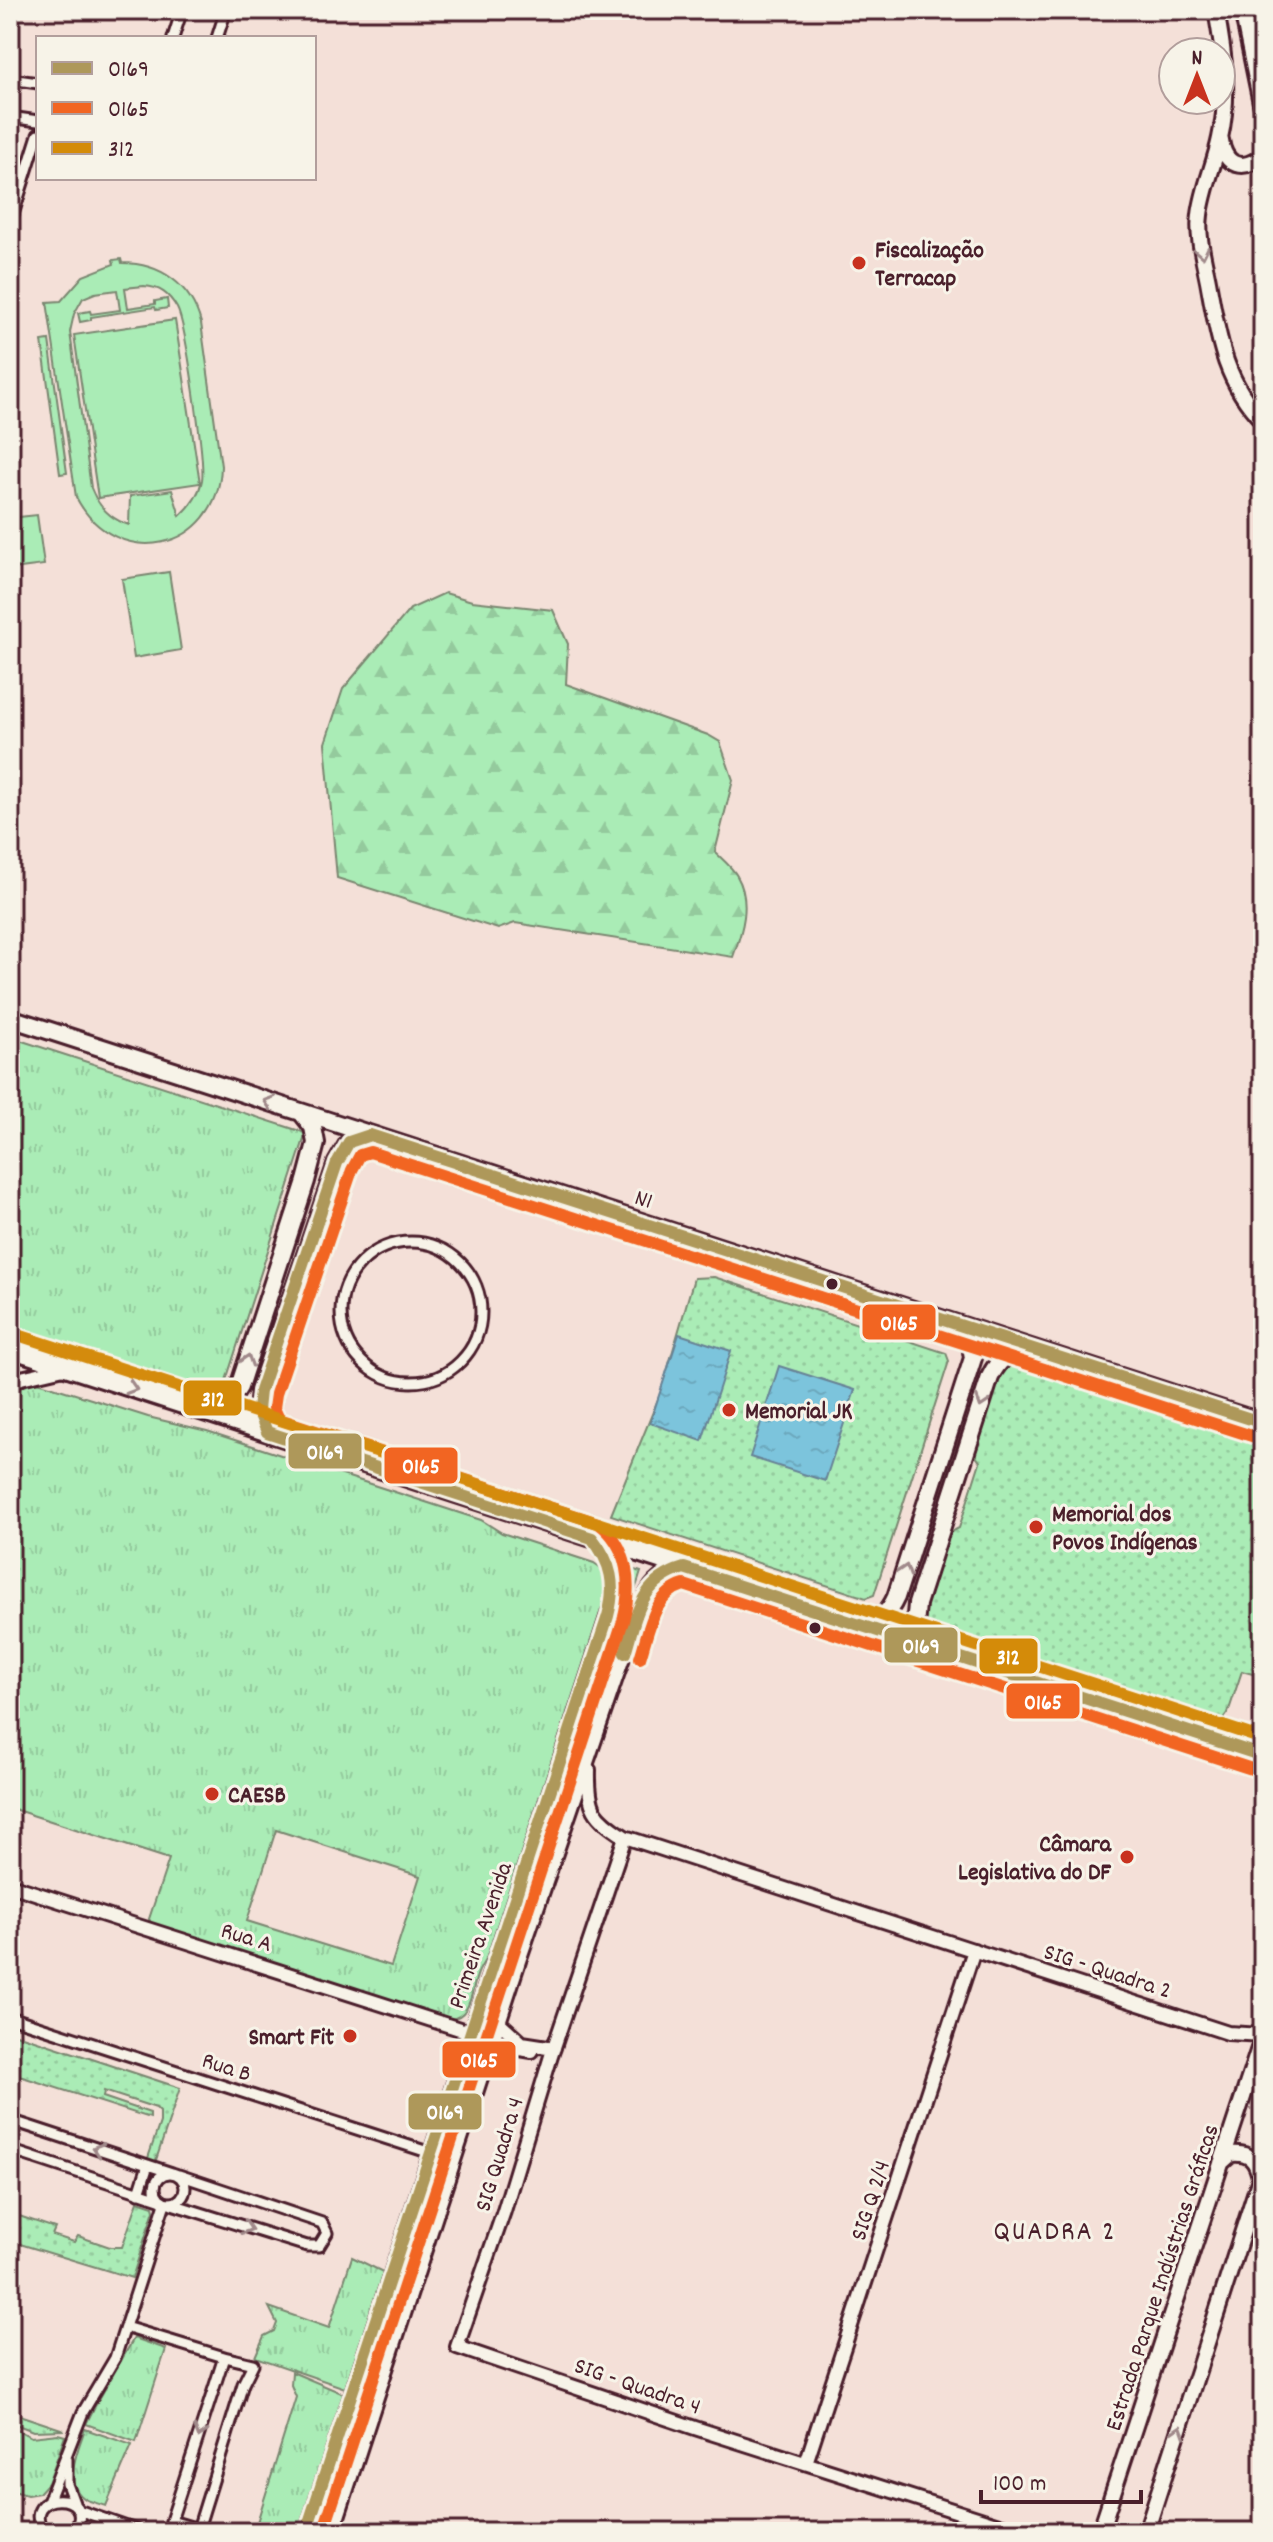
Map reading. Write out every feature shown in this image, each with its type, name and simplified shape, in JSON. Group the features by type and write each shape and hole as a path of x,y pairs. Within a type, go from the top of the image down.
{"highway":[{"name":"N1","path":"10,1018 1263,1423"},
{"path":"198,1409 223,1405 231,1400 239,1387 316,1143 313,1127 302,1113"},
{"path":"267,1432 258,1410 260,1391 327,1188 344,1147 349,1142 370,1135"},
{"path":"859,1624 882,1618 896,1597 973,1358 970,1339 964,1327"},
{"path":"10,1349 1263,1756"},
{"path":"924,1646 915,1627 915,1612 990,1377 1000,1360 1007,1355 1030,1349"}],"main road":[{"path":"1216,10 1227,97 1221,136 1202,201 1200,240 1220,348 1229,374 1239,392 1263,421"},
{"path":"1242,10 1263,113"},
{"path":"1221,136 1229,160 1239,165 1249,166 1263,155"},
{"name":"Estrada Parque Indústrias Gráficas","path":"1100,2532 1263,2035"},
{"path":"1146,2532 1262,2173 1247,2155 1231,2154 1221,2163"}],"street":[{"path":"174,36 182,10"},
{"path":"218,36 226,10"},
{"path":"10,79 36,83"},
{"path":"10,117 36,121"},
{"path":"10,224 36,141"},
{"path":"408,1242 431,1245 450,1254 465,1267 476,1284 481,1304 481,1324 463,1360 447,1372 428,1380 408,1382 385,1377 364,1364 350,1346 342,1324 342,1300 350,1278 365,1259 385,1247 408,1242"},
{"path":"10,1384 21,1378 65,1368"},
{"name":"Primeira Avenida","path":"306,2532 613,1599 609,1561 592,1538"},
{"name":"Primeira Avenida","path":"334,2531 519,1961 644,1598 659,1576 684,1568"},
{"path":"589,1755 591,1808 600,1820 625,1837 974,1950"},
{"name":"SIG Quadra 4","path":"457,2347 625,1837"},
{"name":"Rua A","path":"10,1885 469,2032"},
{"path":"496,1954 510,1950 519,1961"},
{"name":"SIG - Quadra 2","path":"974,1950 1228,2033 1263,2035"},
{"name":"SIG Q 2/4","path":"806,2463 974,1950"},
{"name":"Rua B","path":"10,2017 431,2153"},
{"path":"501,2024 522,2043 552,2053"},
{"name":"SIG - Quadra 2","path":"1228,2033 1257,2053"},
{"path":"491,2051 520,2049 552,2053"},
{"path":"535,2052 543,2082"},
{"path":"445,2109 454,2121 469,2119"},
{"path":"10,2120 322,2223 327,2233 319,2246 307,2246 10,2150"},
{"path":"139,2193 148,2165"},
{"path":"164,2174 175,2174 186,2188 179,2201 165,2202 155,2193 155,2185 164,2174"},
{"path":"41,2531 39,2514 48,2502 83,2412 115,2358 165,2202"},
{"path":"125,2327 253,2364 243,2384 198,2529 171,2521 224,2357"},
{"name":"SIG - Quadra 4","path":"457,2347 806,2463"},
{"path":"67,2453 67,2484 77,2508 79,2523 74,2532"},
{"path":"806,2463 1021,2532"},
{"path":"48,2502 62,2499 77,2508 142,2532"},
{"path":"311,2518 329,2519 334,2531"}],"green space":[{"path":"121,259 122,263 149,267 172,279 190,298 201,323 221,466 216,495 203,518 185,534 162,542 138,543 115,536 93,521 76,497 47,302 61,301 83,276 114,264 113,260","holes":["150,287 167,295 181,319 198,421 202,480 194,500 180,516 172,490 130,496 129,525 106,511 91,488 70,332 74,314 83,298 95,293 117,290 120,310 78,313 80,322 91,320 91,317 155,307 156,310 168,308 167,299 128,308 125,288"]},
{"path":"175,320 200,483 98,498 74,335"},
{"path":"49,340 67,473 60,474 42,341"},
{"path":"37,515 44,565 12,569 10,518"},
{"path":"169,572 181,650 134,658 122,579"},
{"path":"445,593 472,601 553,610 568,644 566,684 720,742 733,780 715,852 737,876 745,906 733,957 515,923 498,929 337,878 325,743 343,689 410,609"},
{"path":"10,1037 306,1133 220,1399 10,1330"},
{"path":"714,1277 946,1353 949,1361 874,1595 866,1598 611,1515 661,1392 694,1278"},
{"path":"1015,1362 1263,1443 1263,1677 1242,1671 1223,1720 1213,1722 928,1628 923,1623 949,1533 959,1528 980,1462 974,1453 1002,1368 1007,1363"},
{"path":"34,1381 148,1417 207,1431 481,1520 502,1533 594,1563 604,1573 607,1595 491,1950 479,1970 470,2002 462,2014 449,2019 151,1923 149,1919 169,1859 10,1808 10,1387 17,1382","holes":["276,1830 420,1876 391,1966 247,1921"]},
{"path":"628,1568 641,1572 518,1947 506,1943"},
{"path":"505,1957 508,1962 494,2005 490,2036 463,2114 460,2114 457,2111 471,2066 476,2034 501,1959"},
{"path":"10,2032 180,2088 155,2163 147,2161 160,2122 160,2112 156,2108 104,2091 103,2097 150,2113 150,2118 10,2073"},
{"path":"446,2125 459,2129 335,2512 321,2508"},
{"path":"138,2201 153,2206 154,2210 132,2278 10,2241 10,2213 55,2228 52,2235 74,2242 78,2236 110,2247 122,2247"},
{"path":"352,2257 383,2272 345,2388 255,2357 264,2336 274,2331 277,2323 269,2307 329,2328"},
{"path":"134,2338 166,2349 136,2442 86,2424"},
{"path":"292,2372 344,2394 300,2532 254,2532 296,2397 291,2385"},
{"path":"10,2412 64,2430 33,2431 10,2422"},
{"path":"10,2426 31,2437 65,2436 48,2483 39,2493 27,2495 10,2490"},
{"path":"85,2429 132,2445 106,2506 87,2500 75,2486 74,2467"}],"water":[{"path":"679,1334 731,1351 702,1441 650,1423"},
{"path":"779,1366 855,1390 825,1481 750,1457"}],"transit line":[{"name":"0169","path":"306,2532 608,1616 612,1594 608,1565 592,1538 267,1432 258,1410 260,1391 337,1163 349,1142 370,1135 1263,1423"},
{"name":"0165","path":"323,2532 623,1621 627,1595 622,1555 609,1532 598,1523 279,1419 274,1408 276,1394 352,1170 360,1155 370,1152 1258,1438"},
{"name":"312","path":"15,1334 1263,1739"},
{"name":"0169","path":"625,1653 637,1612 649,1590 669,1574 684,1568 1263,1756"},
{"name":"0165","path":"640,1658 659,1605 665,1596 684,1585 1258,1771"}],"place":[{"name":"Fiscalização Terracap","path":"859,263"},
{"name":"Memorial JK","path":"729,1410"},
{"name":"Memorial dos Povos Indígenas","path":"1036,1527"},
{"name":"CAESB","path":"212,1794"},
{"name":"Câmara Legislativa do DF","path":"1127,1857"},
{"name":"Smart Fit","path":"350,2036"}],"district":[{"name":"QUADRA 2","path":"1055,2229"}]}
